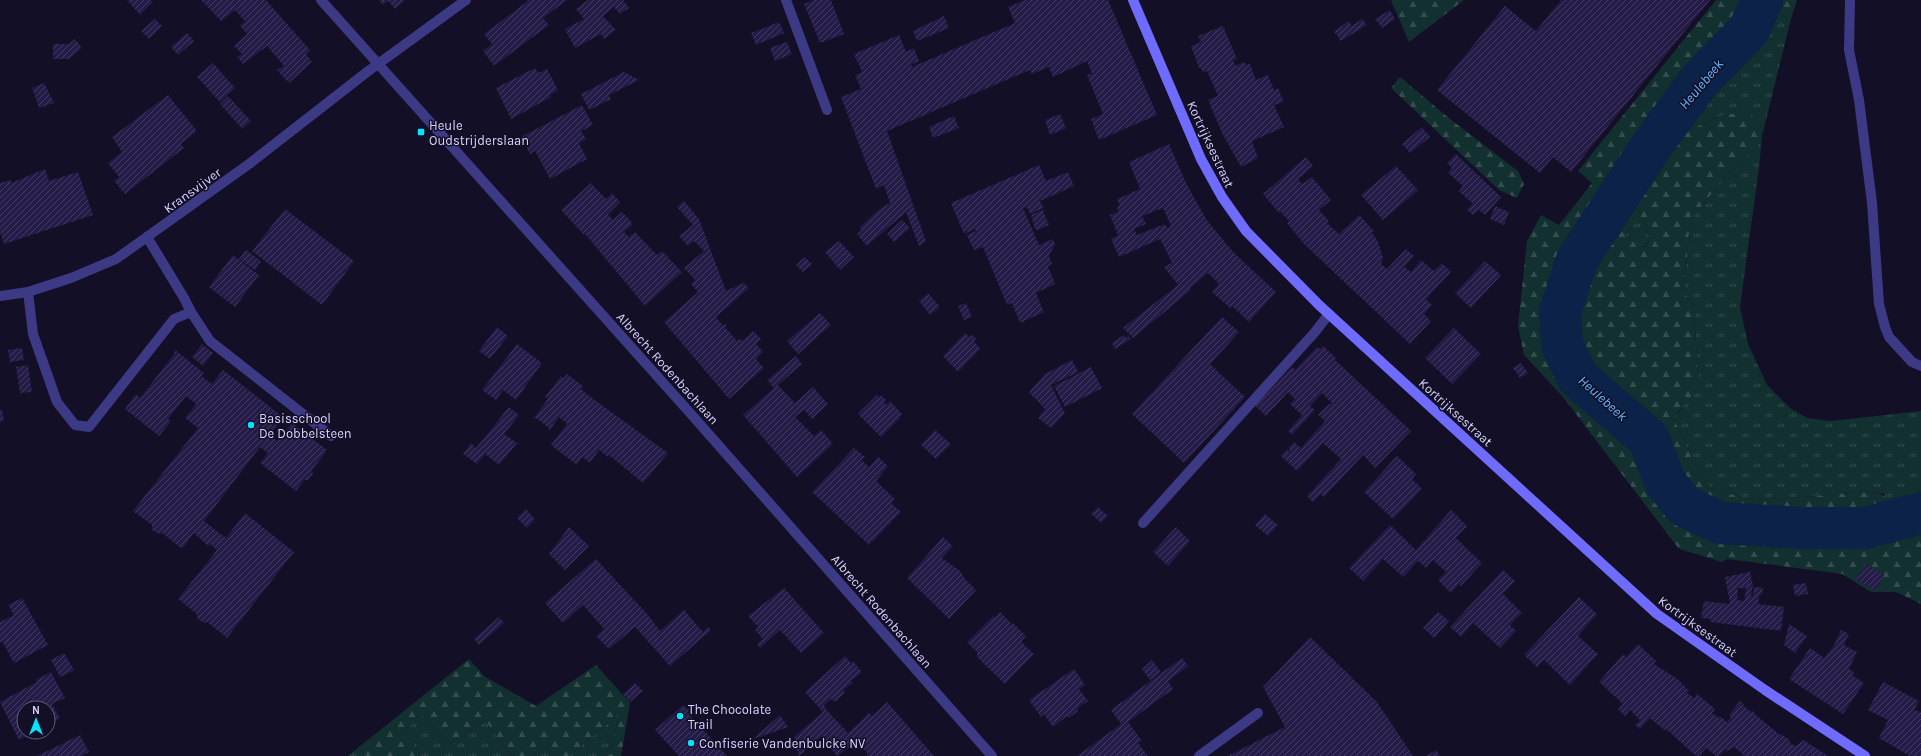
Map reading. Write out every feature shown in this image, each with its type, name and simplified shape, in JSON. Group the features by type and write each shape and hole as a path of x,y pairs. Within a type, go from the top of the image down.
{"street":[{"name":"Albrecht Rodenbachlaan","path":"321,0 691,414 992,756"},
{"name":"Kransvijver","path":"0,296 28,292 70,278 116,259 249,164 378,65 466,0"},
{"path":"786,0 827,110"},
{"name":"Kortrijksestraat","path":"1133,0 1201,159 1222,197 1246,231 1329,314 1657,614 1765,690 1865,756"},
{"path":"1850,0 1849,50 1859,100 1871,195 1879,304 1889,338 1912,362 1921,366"},
{"path":"147,237 191,312 210,341 331,436"},
{"path":"28,292 33,334 57,402 75,425 89,427 174,319 191,312"},
{"path":"1143,523 1315,332 1329,314"},
{"path":"1198,756 1258,713"}],"green space":[{"path":"1391,0 1464,0 1409,42"},
{"path":"1716,0 1751,0 1686,81 1587,227 1564,275 1551,335 1554,352 1568,378 1636,436 1662,495 1676,508 1691,517 1719,526 1757,535 1816,539 1858,536 1921,520 1921,604 1896,592 1871,592 1842,574 1727,559 1722,562 1679,549 1563,397 1524,355 1518,326 1527,241 1541,215 1559,225 1592,183 1578,171"},
{"path":"1774,0 1797,0 1791,19 1771,12"},
{"path":"1771,12 1791,19 1762,136 1760,122 1723,115 1665,141"},
{"path":"1400,77 1450,119 1518,171 1524,184 1517,198 1499,190 1391,88"},
{"path":"1747,112 1760,122 1762,136 1757,147 1733,168 1690,220 1684,292 1694,307 1698,379 1693,396 1673,417 1701,477 1713,490 1755,500 1871,492 1882,495 1888,499 1894,509 1890,517 1838,525 1756,522 1709,512 1688,500 1676,485 1654,438 1601,393 1573,363 1567,342 1567,323 1574,281 1608,220 1637,244 1644,247 1650,240 1645,224 1629,194 1665,141 1723,115"},
{"path":"1762,136 1740,307 1748,344 1767,385 1790,408 1807,418 1831,421 1921,411 1921,504 1890,517 1894,509 1884,494 1871,492 1755,500 1713,490 1701,477 1673,417 1680,411 1698,379 1694,307 1684,292 1690,220 1733,168 1757,147"},
{"path":"1629,194 1645,224 1650,240 1643,247 1637,244 1608,220"},
{"path":"469,659 484,676 536,706 596,665 630,703 621,756 606,756 611,754 619,714 569,756 553,756 544,747 530,756 511,756 485,720 450,743 421,714 404,731 421,756 365,756 359,747"},
{"path":"421,714 450,743 485,720 511,756 421,756 404,731"},
{"path":"619,714 611,754 606,756 569,756"},
{"path":"359,747 365,756 348,756"},
{"path":"544,747 553,756 530,756"}],"building":[{"path":"127,0 151,0 153,2 140,15"},
{"path":"201,0 266,0 310,50 306,54 312,62 289,83 277,70 284,66 267,46 243,64 237,57 242,54 234,46 247,34 240,26 245,21 235,10 221,21"},
{"path":"379,0 405,0 395,9 388,1 383,5"},
{"path":"527,0 567,0 543,18 549,25 494,66 483,51 492,44 484,34 528,1"},
{"path":"588,0 623,0 629,8 620,14 614,7 603,16 616,30 604,39 601,34 575,48 565,29 584,19 576,9"},
{"path":"814,0 831,0 844,34 820,43 804,4"},
{"path":"1025,0 1108,0 1157,115 1099,140 1091,119 1103,114 1087,75 1092,74 1087,61 1053,77 1049,67 1032,74 1030,70 887,131 926,241 919,246 906,212 867,246 857,234 862,230 859,228 878,210 890,203 884,185 876,189 841,97 861,89 855,75 862,72 854,54 899,35 906,52 914,48 919,61 911,65 912,67 1015,23 1008,7"},
{"path":"1561,0 1710,0 1571,172 1553,157 1540,173 1437,90 1505,6 1536,31"},
{"path":"1390,10 1395,19 1382,28 1375,19"},
{"path":"944,16 949,28 917,41 913,31"},
{"path":"155,19 162,26 149,39 141,31"},
{"path":"1362,19 1367,25 1341,41 1334,31 1349,21 1352,26"},
{"path":"779,22 784,33 756,45 751,33"},
{"path":"1223,26 1237,59 1233,60 1235,66 1244,62 1246,65 1250,64 1256,80 1268,75 1274,90 1278,88 1284,102 1274,105 1284,127 1252,141 1258,158 1241,167 1222,133 1208,100 1218,96 1207,71 1203,73 1199,68 1191,46 1201,42 1198,36"},
{"path":"187,33 194,41 178,55 171,47"},
{"path":"75,39 82,48 69,59 53,59 53,44 69,44"},
{"path":"787,42 792,54 775,61 770,48"},
{"path":"213,63 235,88 220,102 197,77"},
{"path":"535,68 538,73 547,69 558,90 550,95 551,97 511,119 496,88"},
{"path":"624,72 639,80 609,95 611,99 589,110 581,94"},
{"path":"44,83 54,103 39,108 32,88"},
{"path":"168,95 197,131 181,144 184,148 125,194 114,181 119,177 108,163 122,152 112,137"},
{"path":"228,96 251,121 242,129 220,104"},
{"path":"582,105 593,125 581,131 586,139 579,143 587,159 550,179 535,151 530,154 521,137"},
{"path":"1060,114 1066,128 1050,135 1045,120"},
{"path":"954,116 959,128 933,138 929,127"},
{"path":"1422,127 1430,137 1410,153 1402,144"},
{"path":"1169,144 1186,183 1206,219 1233,252 1276,292 1249,322 1232,306 1230,308 1212,292 1219,284 1208,273 1190,288 1191,290 1133,338 1123,328 1178,285 1164,267 1172,263 1160,239 1119,257 1111,239 1118,235 1110,215 1118,212 1117,207 1120,206 1117,199 1140,189 1129,162","holes":["1163,208 1171,226 1167,228 1165,224 1137,235 1134,229 1146,224 1142,216"]},
{"path":"1456,154 1501,197 1485,215 1479,210 1473,215 1467,210 1473,204 1459,191 1463,186 1448,173 1452,168 1447,163"},
{"path":"1306,157 1313,166 1298,179 1302,184 1312,177 1331,200 1319,210 1329,221 1327,223 1339,234 1359,215 1374,231 1372,232 1378,242 1383,258 1381,264 1387,269 1406,249 1414,256 1404,267 1411,272 1421,260 1434,271 1442,263 1451,272 1426,299 1432,305 1424,314 1431,321 1410,344 1303,243 1287,223 1289,221 1281,212 1279,213 1263,194"},
{"path":"1039,165 1046,181 1068,172 1074,186 1040,201 1044,208 1030,214 1027,207 1023,208 1039,245 1053,239 1055,244 1049,256 1052,264 1048,266 1055,284 1036,293 1044,312 1020,323 1012,303 1007,305 983,247 974,250 967,235 976,231 975,229 964,234 951,203"},
{"path":"1396,166 1418,190 1383,220 1361,195"},
{"path":"45,169 49,181 78,172 93,215 4,244 0,232 0,183 10,180 12,183"},
{"path":"591,183 606,199 612,193 620,202 608,214 613,220 622,212 633,224 624,232 629,237 635,232 657,255 662,251 682,272 645,306 585,234 584,235 561,210"},
{"path":"684,201 699,219 726,291 744,283 749,288 716,317 723,326 725,324 727,326 725,327 737,341 740,339 742,341 753,331 761,339 756,344 763,352 756,359 764,368 729,399 664,322 698,292 691,284 695,280 684,268 704,251 694,241 688,246 679,236 693,225 677,207"},
{"path":"1495,206 1509,212 1504,225 1490,219"},
{"path":"285,209 354,261 322,305 252,251"},
{"path":"1043,210 1049,225 1038,230 1035,229 1031,215"},
{"path":"902,220 910,228 894,242 887,234"},
{"path":"839,241 854,257 840,270 825,252"},
{"path":"246,250 261,261 255,270 239,259"},
{"path":"233,255 259,275 235,307 209,287"},
{"path":"805,257 812,264 803,272 796,265"},
{"path":"1485,261 1501,275 1471,308 1455,293"},
{"path":"928,293 940,307 930,315 919,301"},
{"path":"966,303 972,317 964,320 958,306"},
{"path":"820,313 831,325 798,354 787,341"},
{"path":"1222,317 1239,332 1210,364 1245,397 1184,463 1132,414"},
{"path":"497,327 508,336 490,359 479,351"},
{"path":"1454,328 1481,354 1452,384 1425,358"},
{"path":"965,333 970,337 973,335 976,338 974,341 980,349 958,372 943,356"},
{"path":"1124,335 1126,338 1129,336 1131,339 1115,349 1112,343"},
{"path":"202,344 213,353 203,366 192,357"},
{"path":"517,344 542,363 516,400 503,390 496,400 482,390"},
{"path":"1323,346 1336,358 1335,360 1411,431 1375,468 1363,455 1324,497 1321,494 1313,502 1307,496 1341,459 1323,443 1297,471 1281,456 1287,449 1289,452 1290,450 1288,448 1294,442 1301,448 1325,421 1318,415 1332,403 1322,393 1310,406 1315,410 1292,435 1288,431 1302,415 1290,404 1295,399 1288,392 1266,416 1255,406 1292,367 1295,370 1317,347 1320,349"},
{"path":"22,348 24,360 10,362 8,350"},
{"path":"175,350 204,373 201,376 212,384 223,370 283,417 269,435 277,441 292,423 327,450 312,470 313,474 308,480 304,480 296,491 260,463 268,453 260,447 204,521 226,538 245,513 294,552 227,638 207,622 204,623 197,618 197,614 178,599 217,550 210,544 208,546 194,533 182,549 162,533 159,534 152,530 152,525 133,511 198,428 185,418 196,404 186,396 168,419 171,421 159,436 125,409 136,394 140,398 175,353"},
{"path":"796,356 802,364 778,385 795,403 813,387 828,404 812,419 804,410 795,417 814,436 821,430 833,444 797,477 743,415 774,388 767,380"},
{"path":"1072,360 1078,372 1051,385 1065,413 1051,428 1038,418 1045,409 1029,392 1045,374"},
{"path":"1521,363 1528,373 1520,378 1513,368"},
{"path":"28,365 32,392 20,393 16,367"},
{"path":"1091,367 1102,388 1065,407 1054,386"},
{"path":"567,374 583,386 581,389 589,396 668,453 643,483 609,455 608,457 599,450 590,463 582,457 577,465 551,445 567,424 559,417 549,431 549,428 536,418 533,419 548,399 545,397 561,376 564,378"},
{"path":"877,395 879,397 881,395 886,400 884,402 886,405 890,401 902,414 899,417 900,418 881,437 858,414"},
{"path":"509,407 519,415 504,434 517,443 499,465 485,454 477,464 463,454 471,443 476,448"},
{"path":"2,409 4,421 0,422 0,410"},
{"path":"935,430 951,444 936,459 921,445"},
{"path":"854,448 865,457 862,460 869,467 878,457 888,466 876,481 895,499 891,503 901,512 869,545 812,492"},
{"path":"1397,456 1416,474 1412,479 1422,489 1393,519 1364,492"},
{"path":"1098,507 1108,516 1101,523 1091,514"},
{"path":"526,509 535,519 527,528 517,518"},
{"path":"1451,510 1467,526 1456,538 1482,563 1461,586 1459,584 1451,593 1438,580 1446,572 1433,560 1426,568 1418,561 1403,577 1383,559 1363,581 1349,568 1390,525 1416,550"},
{"path":"1265,514 1278,525 1268,536 1255,525"},
{"path":"569,527 589,546 565,570 549,554"},
{"path":"1176,527 1190,541 1168,566 1153,552"},
{"path":"943,537 953,546 942,558 960,571 965,579 976,590 949,619 907,578"},
{"path":"596,559 648,615 660,631 684,610 703,632 708,627 711,630 670,666 635,627 609,649 596,636 604,629 583,605 563,623 545,603"},
{"path":"1865,564 1884,575 1876,591 1856,579"},
{"path":"1503,570 1515,581 1503,594 1522,613 1510,625 1516,631 1500,648 1473,623 1461,637 1450,627"},
{"path":"1750,572 1753,585 1751,596 1753,596 1754,587 1763,588 1762,594 1759,596 1758,604 1784,607 1781,631 1710,622 1711,619 1701,618 1704,601 1730,604 1725,577","holes":["1738,588 1746,588 1744,601 1737,600"]},
{"path":"1806,583 1808,594 1795,596 1793,585"},
{"path":"784,588 824,633 801,653 780,630 760,648 757,644 763,639 755,630 758,627 748,616"},
{"path":"1579,597 1597,614 1578,636 1598,654 1570,685 1544,660 1537,667 1524,655"},
{"path":"22,598 48,645 14,663 2,641 0,643 0,622 14,615 8,605"},
{"path":"1000,612 1011,623 1010,626 1013,623 1026,636 1021,642 1034,654 1005,684 977,657 977,652 967,642 993,616 995,618"},
{"path":"1438,612 1449,621 1434,638 1423,628"},
{"path":"499,617 504,623 479,645 474,639"},
{"path":"1789,624 1807,636 1795,653 1784,645"},
{"path":"1841,630 1849,634 1844,645 1857,652 1849,669 1854,672 1852,675 1864,683 1843,714 1789,679 1810,648 1824,658 1833,647"},
{"path":"1310,637 1377,702 1413,756 1228,756 1285,727 1263,687"},
{"path":"1638,644 1656,661 1654,664 1679,680 1689,691 1687,693 1694,698 1697,694 1715,709 1712,713 1719,718 1720,716 1727,722 1731,717 1729,715 1740,701 1751,712 1753,711 1780,735 1781,734 1790,740 1789,742 1795,746 1804,740 1828,756 1740,756 1743,754 1734,747 1727,751 1725,749 1719,756 1716,756 1706,748 1699,756 1696,756 1666,729 1664,730 1650,718 1640,729 1635,725 1640,720 1630,710 1625,716 1618,709 1623,704 1599,682 1623,654 1626,657"},
{"path":"64,653 74,670 60,677 51,660"},
{"path":"845,656 851,663 853,661 862,672 851,681 853,683 843,690 845,692 836,701 831,699 824,705 826,709 848,733 869,713 872,716 887,702 934,756 865,756 868,754 857,741 837,756 821,737 799,756 794,737 823,712 805,692"},
{"path":"1182,658 1188,666 1168,681 1173,689 1128,722 1142,741 1138,743 1148,756 1077,756 1121,724 1111,710"},
{"path":"1152,660 1161,672 1150,680 1142,669"},
{"path":"1074,669 1085,685 1079,689 1088,701 1080,706 1077,710 1078,711 1069,718 1067,716 1053,727 1044,714 1041,717 1029,700"},
{"path":"51,672 65,698 56,702 56,700 16,700 16,734 0,702 37,682 36,680"},
{"path":"1883,682 1919,701 1914,710 1921,712 1921,756 1910,756 1879,738 1888,720 1868,710"},
{"path":"635,683 643,691 630,702 623,694"},
{"name":"Confiserie Vandenbulcke NV","path":"683,705 689,710 687,712 727,756 679,756 655,730"},
{"path":"56,711 60,718 56,720"},
{"path":"780,715 788,727 753,739"},
{"path":"80,735 89,752 81,756 37,756"},
{"path":"1436,750 1440,756 1426,756"}],"waterway":[{"name":"Heulebeek","path":"1762,0 1749,30 1700,80 1652,145 1577,260 1560,312 1562,345 1578,378 1649,439 1665,482 1684,506 1720,523 1802,528 1865,528 1921,513"}],"place":[{"name":"Heule Oudstrijderslaan","path":"421,132"},
{"name":"Basisschool De Dobbelsteen","path":"251,425"},
{"name":"The Chocolate Trail","path":"680,716"},
{"name":"Confiserie Vandenbulcke NV","path":"691,743"}]}
